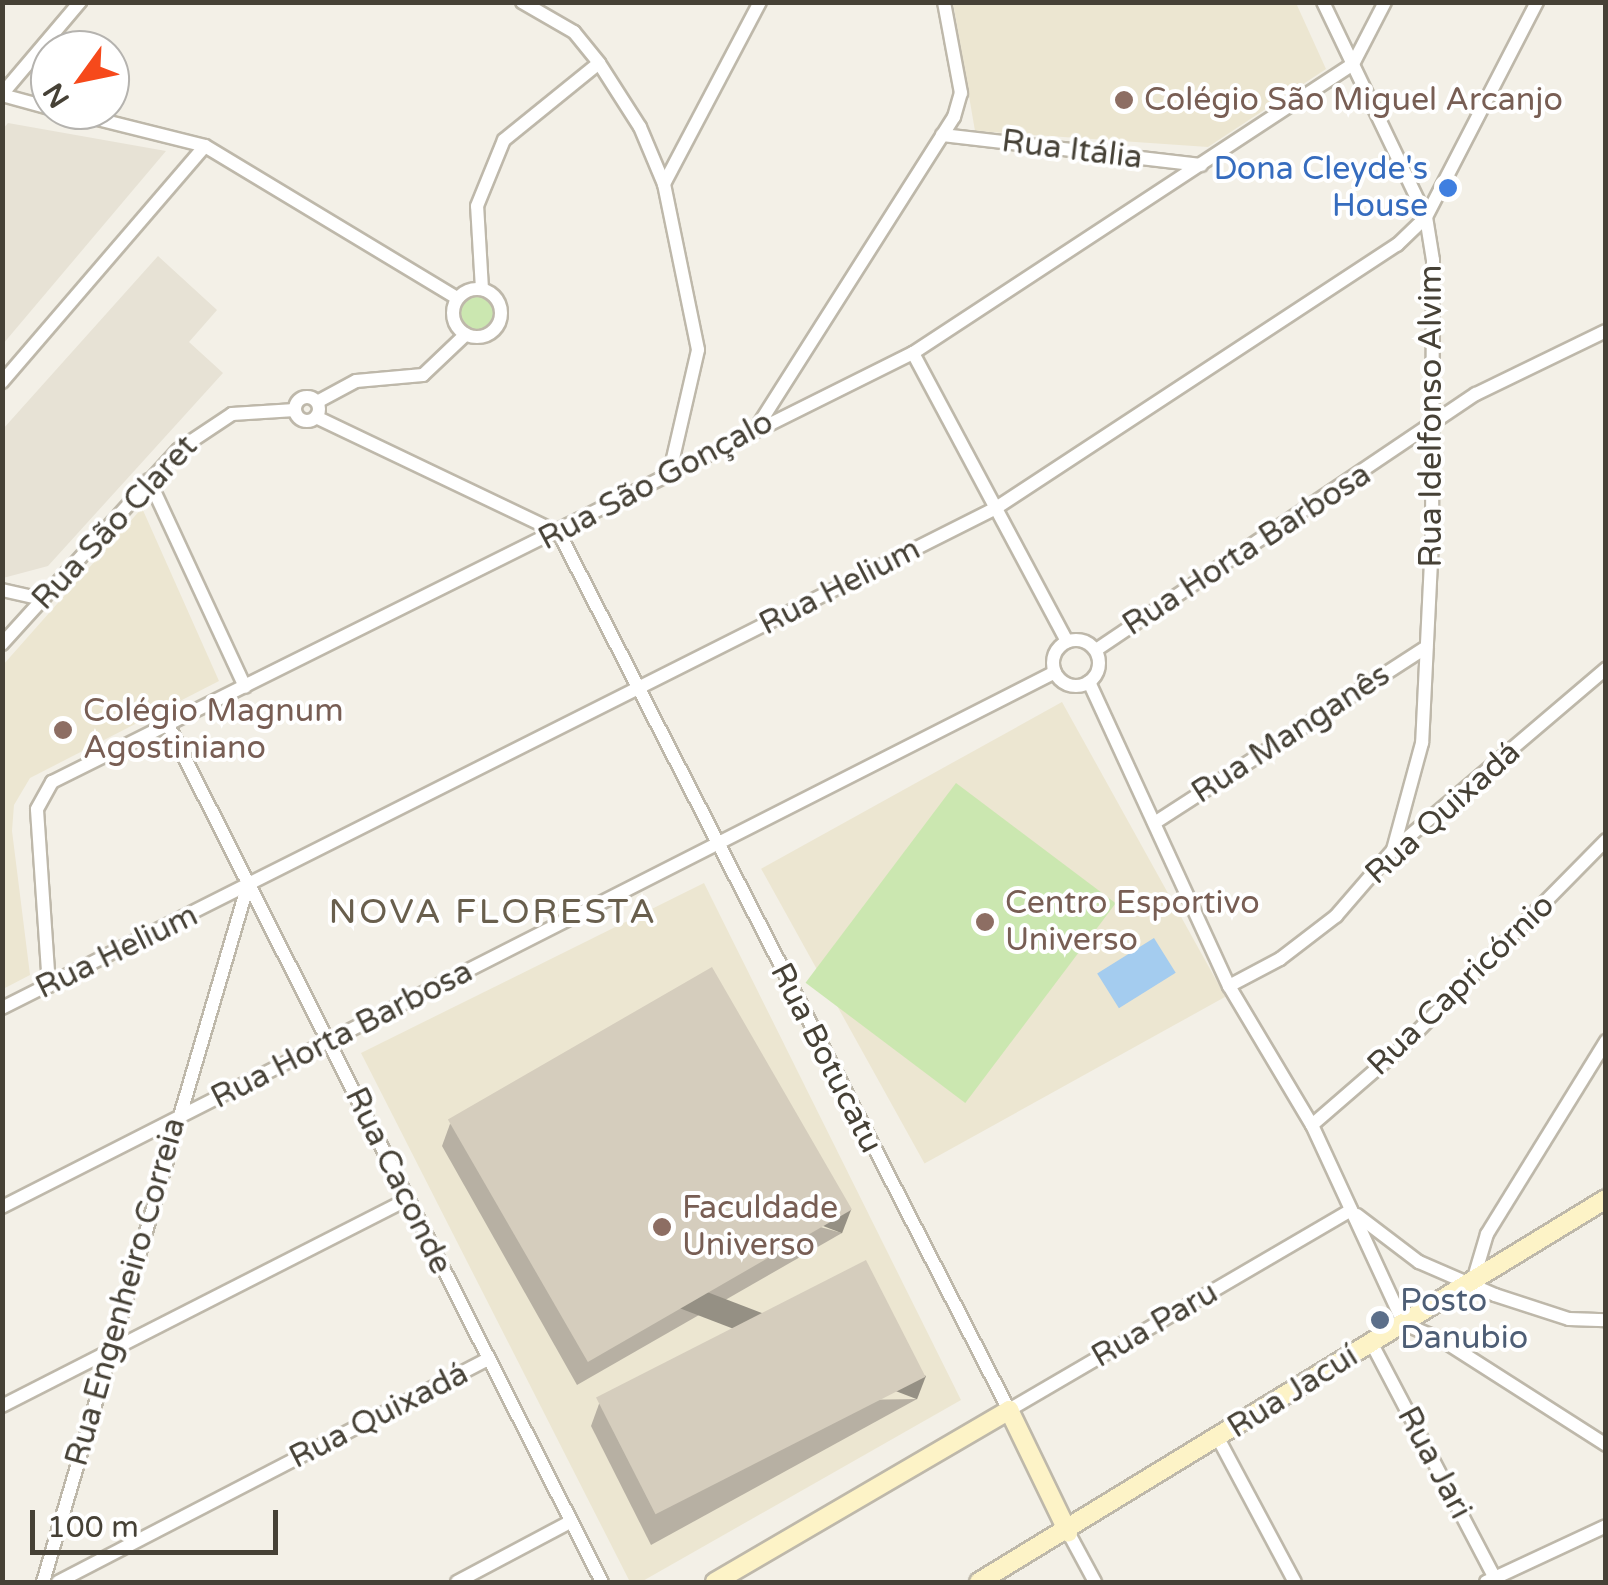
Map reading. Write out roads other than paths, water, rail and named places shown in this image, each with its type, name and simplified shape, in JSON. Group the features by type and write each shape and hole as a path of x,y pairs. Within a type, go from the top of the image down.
{"main road":[{"name":"Rua Jacuí","path":"979,1582 1068,1532 1606,1198"},
{"name":"Rua Botucatu","path":"1009,1410 1068,1532"},
{"name":"Rua Paru","path":"714,1582 1009,1410"}],"street":[{"path":"30,102 2,94 80,2"},
{"path":"522,2 574,32 600,63 640,127 664,184 698,350 670,471"},
{"path":"664,184 760,2"},
{"path":"758,426 942,134 961,93 944,2"},
{"name":"Rua Idelfonso Alvim","path":"1323,2 1426,217 1433,260 1433,426 1422,743 1393,850"},
{"name":"Rua São Gonçalo","path":"49,986 37,809 52,782 559,533 758,426 913,353 1353,64 1385,2"},
{"name":"Rua Helium","path":"2,1008 248,888 996,508 1397,245 1426,217 1537,2"},
{"path":"457,298 454,321 466,334 480,337 498,325 499,303 482,290 476,206 504,140 600,63"},
{"path":"130,127 205,146 457,298 482,290"},
{"name":"Rua Itália","path":"942,134 1201,165"},
{"path":"2,382 205,146"},
{"name":"Rua Horta Barbosa","path":"1096,650 1521,368 1606,331"},
{"path":"466,334 423,375 356,381 316,409 305,420 294,410 304,396 316,409 559,533"},
{"path":"913,353 1067,642"},
{"name":"Rua São Claret","path":"2,644 149,480 214,421 252,408 294,410"},
{"path":"149,480 245,687"},
{"name":"Rua Botucatu","path":"559,533 716,846 1009,1410"},
{"path":"2,590 42,598"},
{"path":"1067,642 1085,642 1096,650 1100,663 1089,682"},
{"path":"1067,642 1054,658 1055,672 1066,684 1089,682"},
{"name":"Rua Manganês","path":"1156,822 1426,646"},
{"name":"Rua Quixadá","path":"1229,986 1280,960 1336,916 1393,850 1606,670"},
{"name":"Rua Horta Barbosa","path":"2,1208 1055,672"},
{"path":"1089,682 1229,986 1312,1125 1404,1324 1442,1340 1606,1445"},
{"name":"Rua Caconde","path":"168,726 486,1360 602,1582"},
{"name":"Rua Capricórnio","path":"1312,1125 1401,1048 1606,840"},
{"name":"Rua Engenheiro Correia","path":"42,1582 175,1122 248,888"},
{"path":"1472,1283 1486,1234 1606,1041"},
{"path":"2,1406 106,1358 408,1199"},
{"path":"1351,1210 1419,1262 1546,1314 1606,1320"},
{"name":"Rua Paru","path":"1009,1410 1351,1210"},
{"name":"Rua Jari","path":"1372,1344 1493,1581"},
{"name":"Rua Quixadá","path":"58,1582 486,1360"},
{"path":"1218,1438 1295,1582"},
{"path":"458,1582 570,1522"},
{"path":"1493,1581 1606,1526"},
{"name":"Rua Botucatu","path":"1068,1532 1095,1582"}],"water":[{"path":"1154,938 1176,973 1119,1008 1097,974"}],"place":[{"name":"Colégio São Miguel Arcanjo","path":"1124,100"},
{"name":"Dona Cleyde's House","path":"1448,188"},
{"name":"Colégio Magnum Agostiniano","path":"63,730"},
{"name":"Centro Esportivo Universo","path":"985,922"},
{"name":"Faculdade Universo","path":"662,1227"},
{"name":"Posto Danubio","path":"1380,1320"}],"district":[{"name":"NOVA FLORESTA","path":"493,912"}]}
